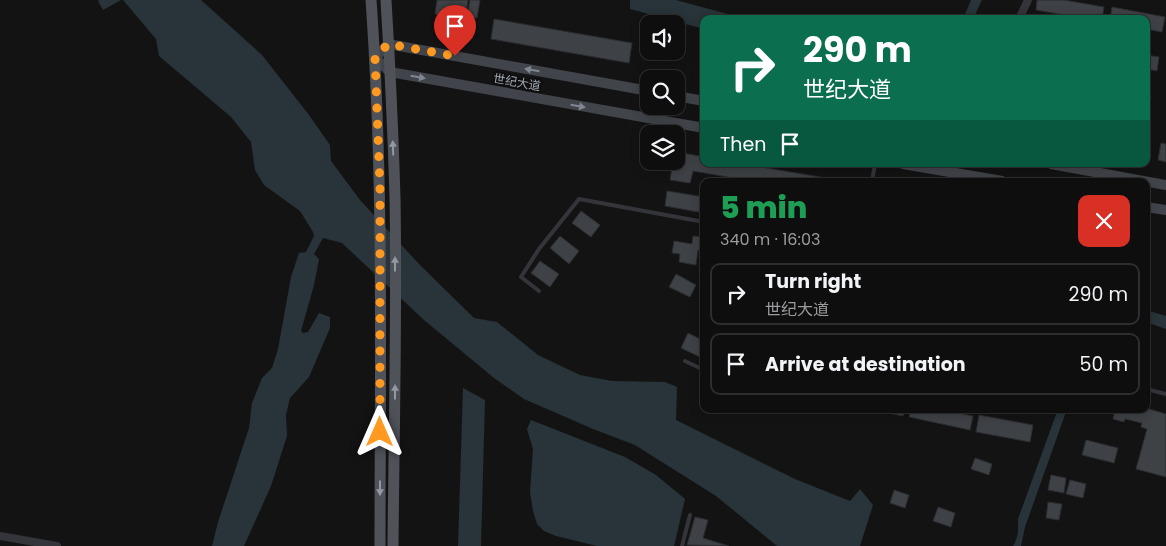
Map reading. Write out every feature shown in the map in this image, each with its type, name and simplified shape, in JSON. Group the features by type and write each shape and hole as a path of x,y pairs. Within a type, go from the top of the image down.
{"main road":[{"path":"371,0 380,187 380,546"},
{"path":"386,0 395,197 394,546"},
{"path":"375,58 388,44"},
{"name":"世纪大道","path":"388,44 640,89"},
{"path":"375,58 390,72"},
{"name":"世纪大道","path":"390,72 700,127"},
{"path":"685,98 700,100"},
{"path":"920,167 985,178"},
{"path":"1068,167 1132,178"},
{"path":"1150,181 1166,184"},
{"path":"1150,208 1166,210"}],"street":[{"path":"1021,15 1028,0"},
{"path":"0,536 57,546"}],"lane":[{"path":"539,291 521,277 579,199 700,221"},
{"path":"685,361 700,368"},
{"path":"1150,390 1166,394"},
{"path":"682,546 690,515"}],"shaded area":[{"path":"99,0 121,0 103,10"},
{"path":"123,0 201,0 262,55 330,145 331,161 360,200 419,264 474,318 497,322 538,355 580,375 612,381 665,382 677,387 676,420 795,479 850,501 860,489 873,505 860,546 777,546 716,496 635,445 524,399 494,378 424,320 342,243 323,238 314,254 319,259 301,331 303,333 308,332 319,313 330,317 330,328 309,377 290,398 286,415 287,436 271,486 244,546 212,546 249,428 252,403 262,378 272,368 278,349 291,277 299,253 306,252 314,236 300,211 264,185 255,170 251,142 231,117 159,56 156,39"},
{"path":"630,0 676,0 731,15 700,15 700,28 685,24 685,15 652,15 630,9"},
{"path":"971,0 982,0 975,15 965,15"},
{"path":"1150,311 1166,316 1166,329 1150,323"},
{"path":"463,388 485,400 481,546 458,546"},
{"path":"1057,413 1066,413 1025,527 1021,546 1013,546 1017,536 1018,519"},
{"path":"531,420 625,457 656,475 685,499 674,546 597,546 556,536 544,531 537,524 530,492 533,449 527,429"}],"building":[{"path":"437,0 468,0 465,19 435,14"},
{"path":"470,0 480,0 477,18 467,16"},
{"path":"1037,0 1064,0 1104,7 1103,15 1065,15 1036,10"},
{"path":"1112,7 1165,17 1162,32 1150,30 1150,15 1111,15"},
{"path":"494,19 632,43 629,63 491,39"},
{"path":"1150,56 1159,57 1157,71 1150,70"},
{"path":"1161,143 1166,144 1166,162 1158,160"},
{"path":"685,153 700,156 700,167 761,167 826,178 734,178 693,171 690,183 670,180 672,170 685,170"},
{"path":"667,191 700,196 700,212 665,206"},
{"path":"581,211 600,225 591,237 572,223"},
{"path":"560,236 579,251 569,264 550,248"},
{"path":"693,236 700,237 700,251 698,250 696,265 679,262 680,254 672,253 674,241 692,244"},
{"path":"540,261 559,274 550,287 531,273"},
{"path":"676,274 696,285 690,297 669,287"},
{"path":"688,333 700,339 700,357 681,348"},
{"path":"1150,409 1166,414 1166,477 1136,469 1147,429 1141,427 1142,423 1125,419 1124,422 1113,419 1114,413 1150,413"},
{"path":"888,413 904,413 903,416"},
{"path":"910,413 958,413 973,416 970,430 909,417"},
{"path":"979,415 1033,425 1030,442 976,432"},
{"path":"1086,440 1118,448 1114,463 1082,455"},
{"path":"975,458 992,464 989,475 971,469"},
{"path":"1051,475 1066,478 1064,493 1048,490"},
{"path":"1070,480 1086,484 1083,498 1066,494"},
{"path":"894,490 909,495 905,508 890,503"},
{"path":"1048,502 1062,504 1059,520 1046,518"},
{"path":"938,507 955,513 951,527 933,521"},
{"path":"695,517 708,520 703,538 729,546 687,545"}],"route":[{"path":"380,432 380,187 375,58 388,44 455,56"}]}
